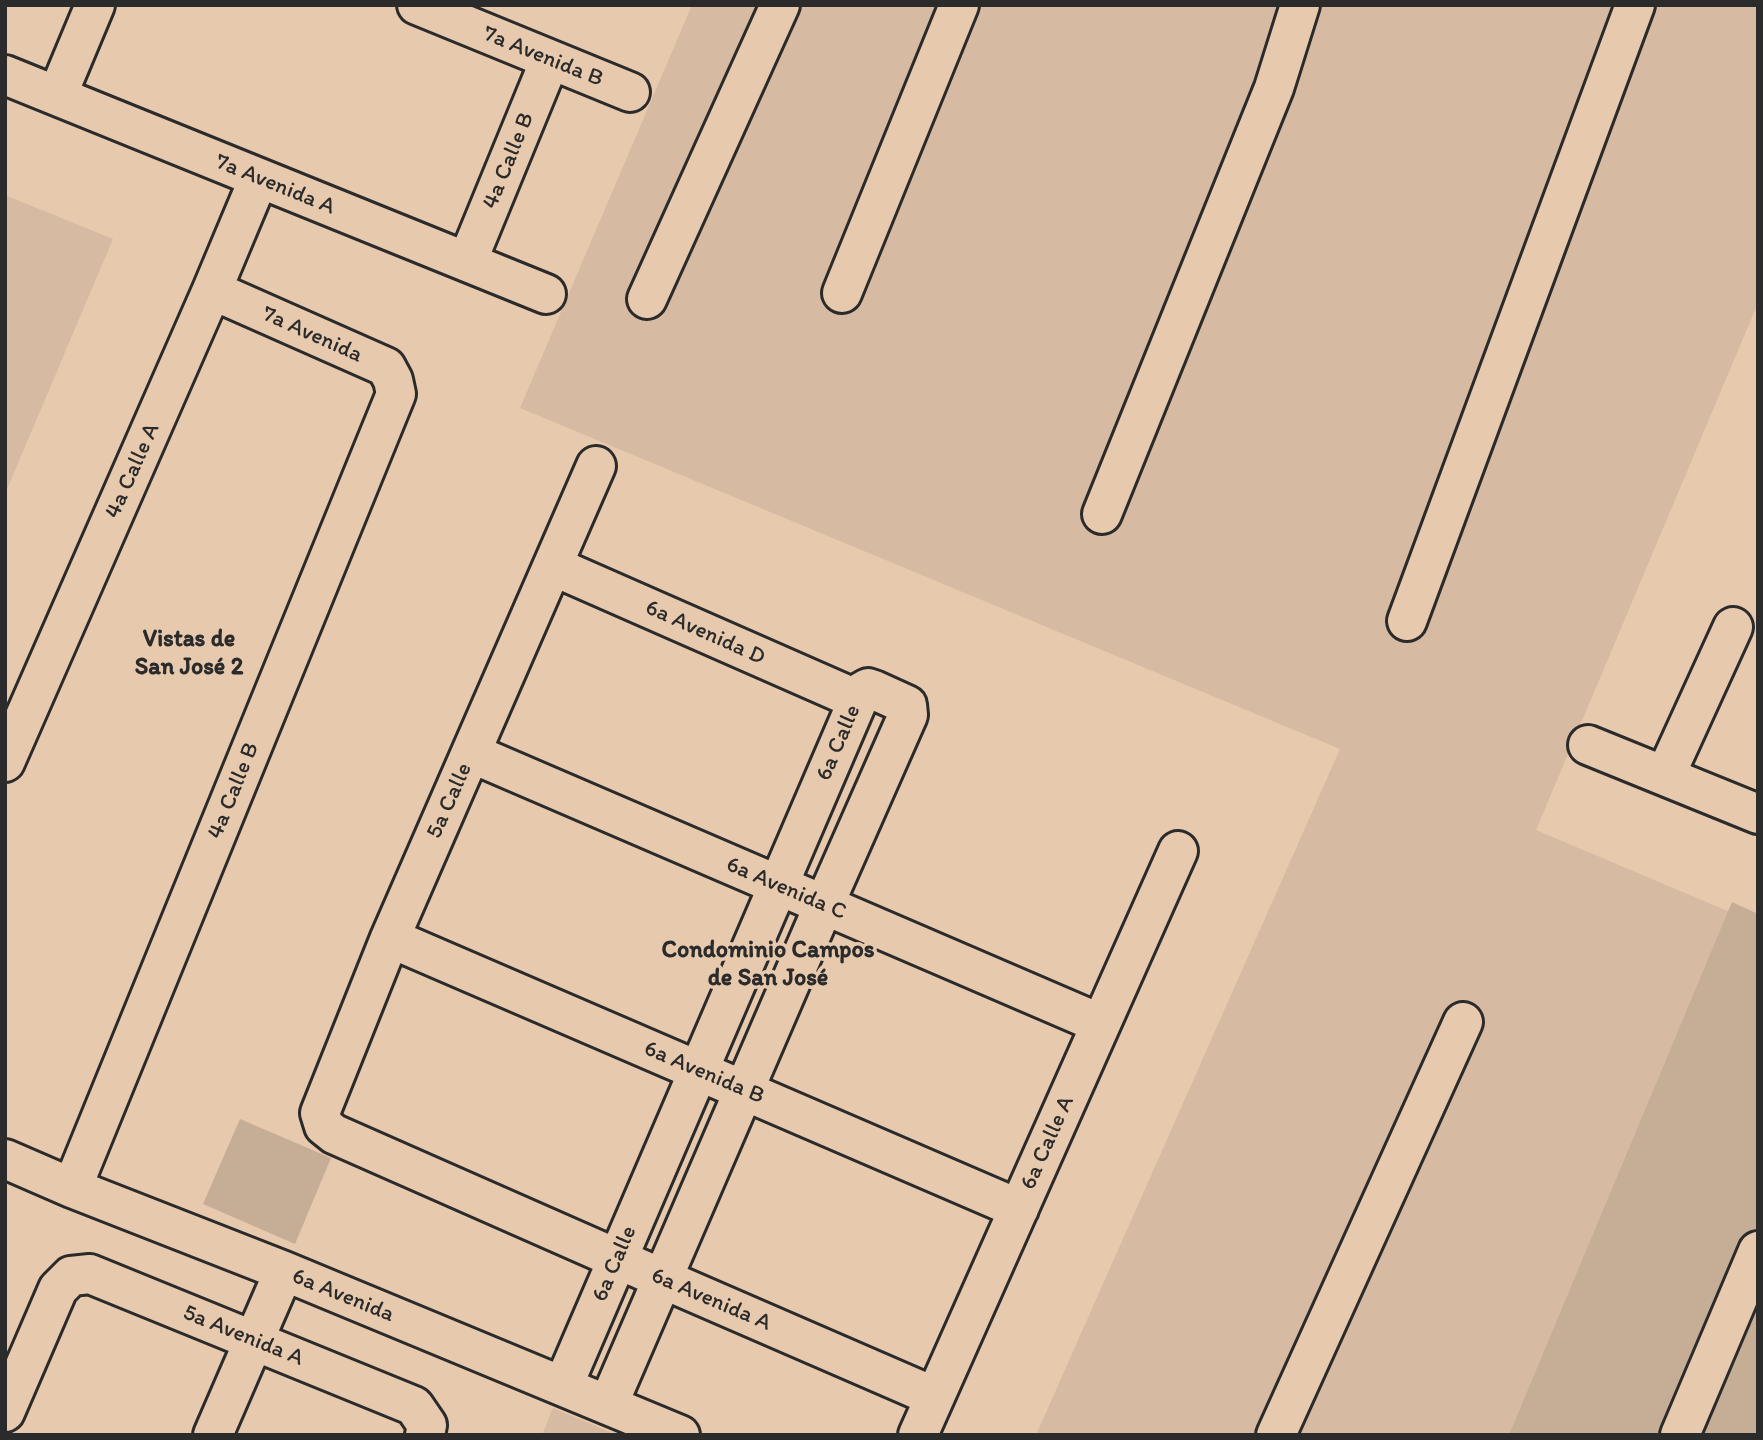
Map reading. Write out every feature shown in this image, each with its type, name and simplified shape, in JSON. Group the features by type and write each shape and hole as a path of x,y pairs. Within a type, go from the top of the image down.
{"street":[{"path":"57,96 95,5"},
{"name":"7a Avenida B","path":"417,5 630,92"},
{"path":"647,299 780,5"},
{"path":"842,293 958,5"},
{"path":"1102,514 1273,88 1300,5"},
{"path":"1407,621 1635,5"},
{"name":"4a Calle B","path":"467,262 550,60"},
{"name":"7a Avenida A","path":"5,75 545,294"},
{"name":"4a Calle A","path":"5,762 259,178"},
{"name":"7a Avenida","path":"212,290 386,367 396,394"},
{"name":"4a Calle B","path":"72,1188 396,394"},
{"name":"5a Calle","path":"334,1134 324,1126 320,1113 390,938 596,466"},
{"name":"6a Avenida D","path":"553,566 858,700"},
{"path":"1665,776 1733,627"},
{"name":"6a Calle","path":"562,1386 862,692 868,688 907,705 908,715 663,1279 620,1418"},
{"path":"1588,745 1758,814"},
{"name":"6a Avenida C","path":"471,753 1101,1024"},
{"name":"6a Calle A","path":"918,1435 1178,851"},
{"name":"6a Avenida B","path":"390,938 1019,1209"},
{"path":"1276,1435 1463,1022"},
{"name":"6a Avenida A","path":"334,1134 935,1397"},
{"name":"6a Avenida","path":"5,1159 562,1386 620,1418 680,1435"},
{"path":"1680,1435 1758,1251"},
{"path":"213,1435 284,1271"},
{"name":"5a Avenida A","path":"5,1412 58,1289 71,1276 90,1274 254,1340 420,1420"}],"shaded area":[{"path":"692,5 1758,5 1758,303 1536,830 1730,912 1510,1435 1036,1435 1340,749 520,408"},
{"path":"5,195 113,239 5,494"},
{"path":"1732,902 1758,914 1758,1435 1509,1435"},
{"path":"240,1119 331,1158 295,1244 203,1204"},
{"path":"553,1408 596,1426 616,1435 542,1435"}],"district":[{"name":"Vistas de San José 2","path":"189,654"},
{"name":"Condominio Campos de San José","path":"768,965"}]}
